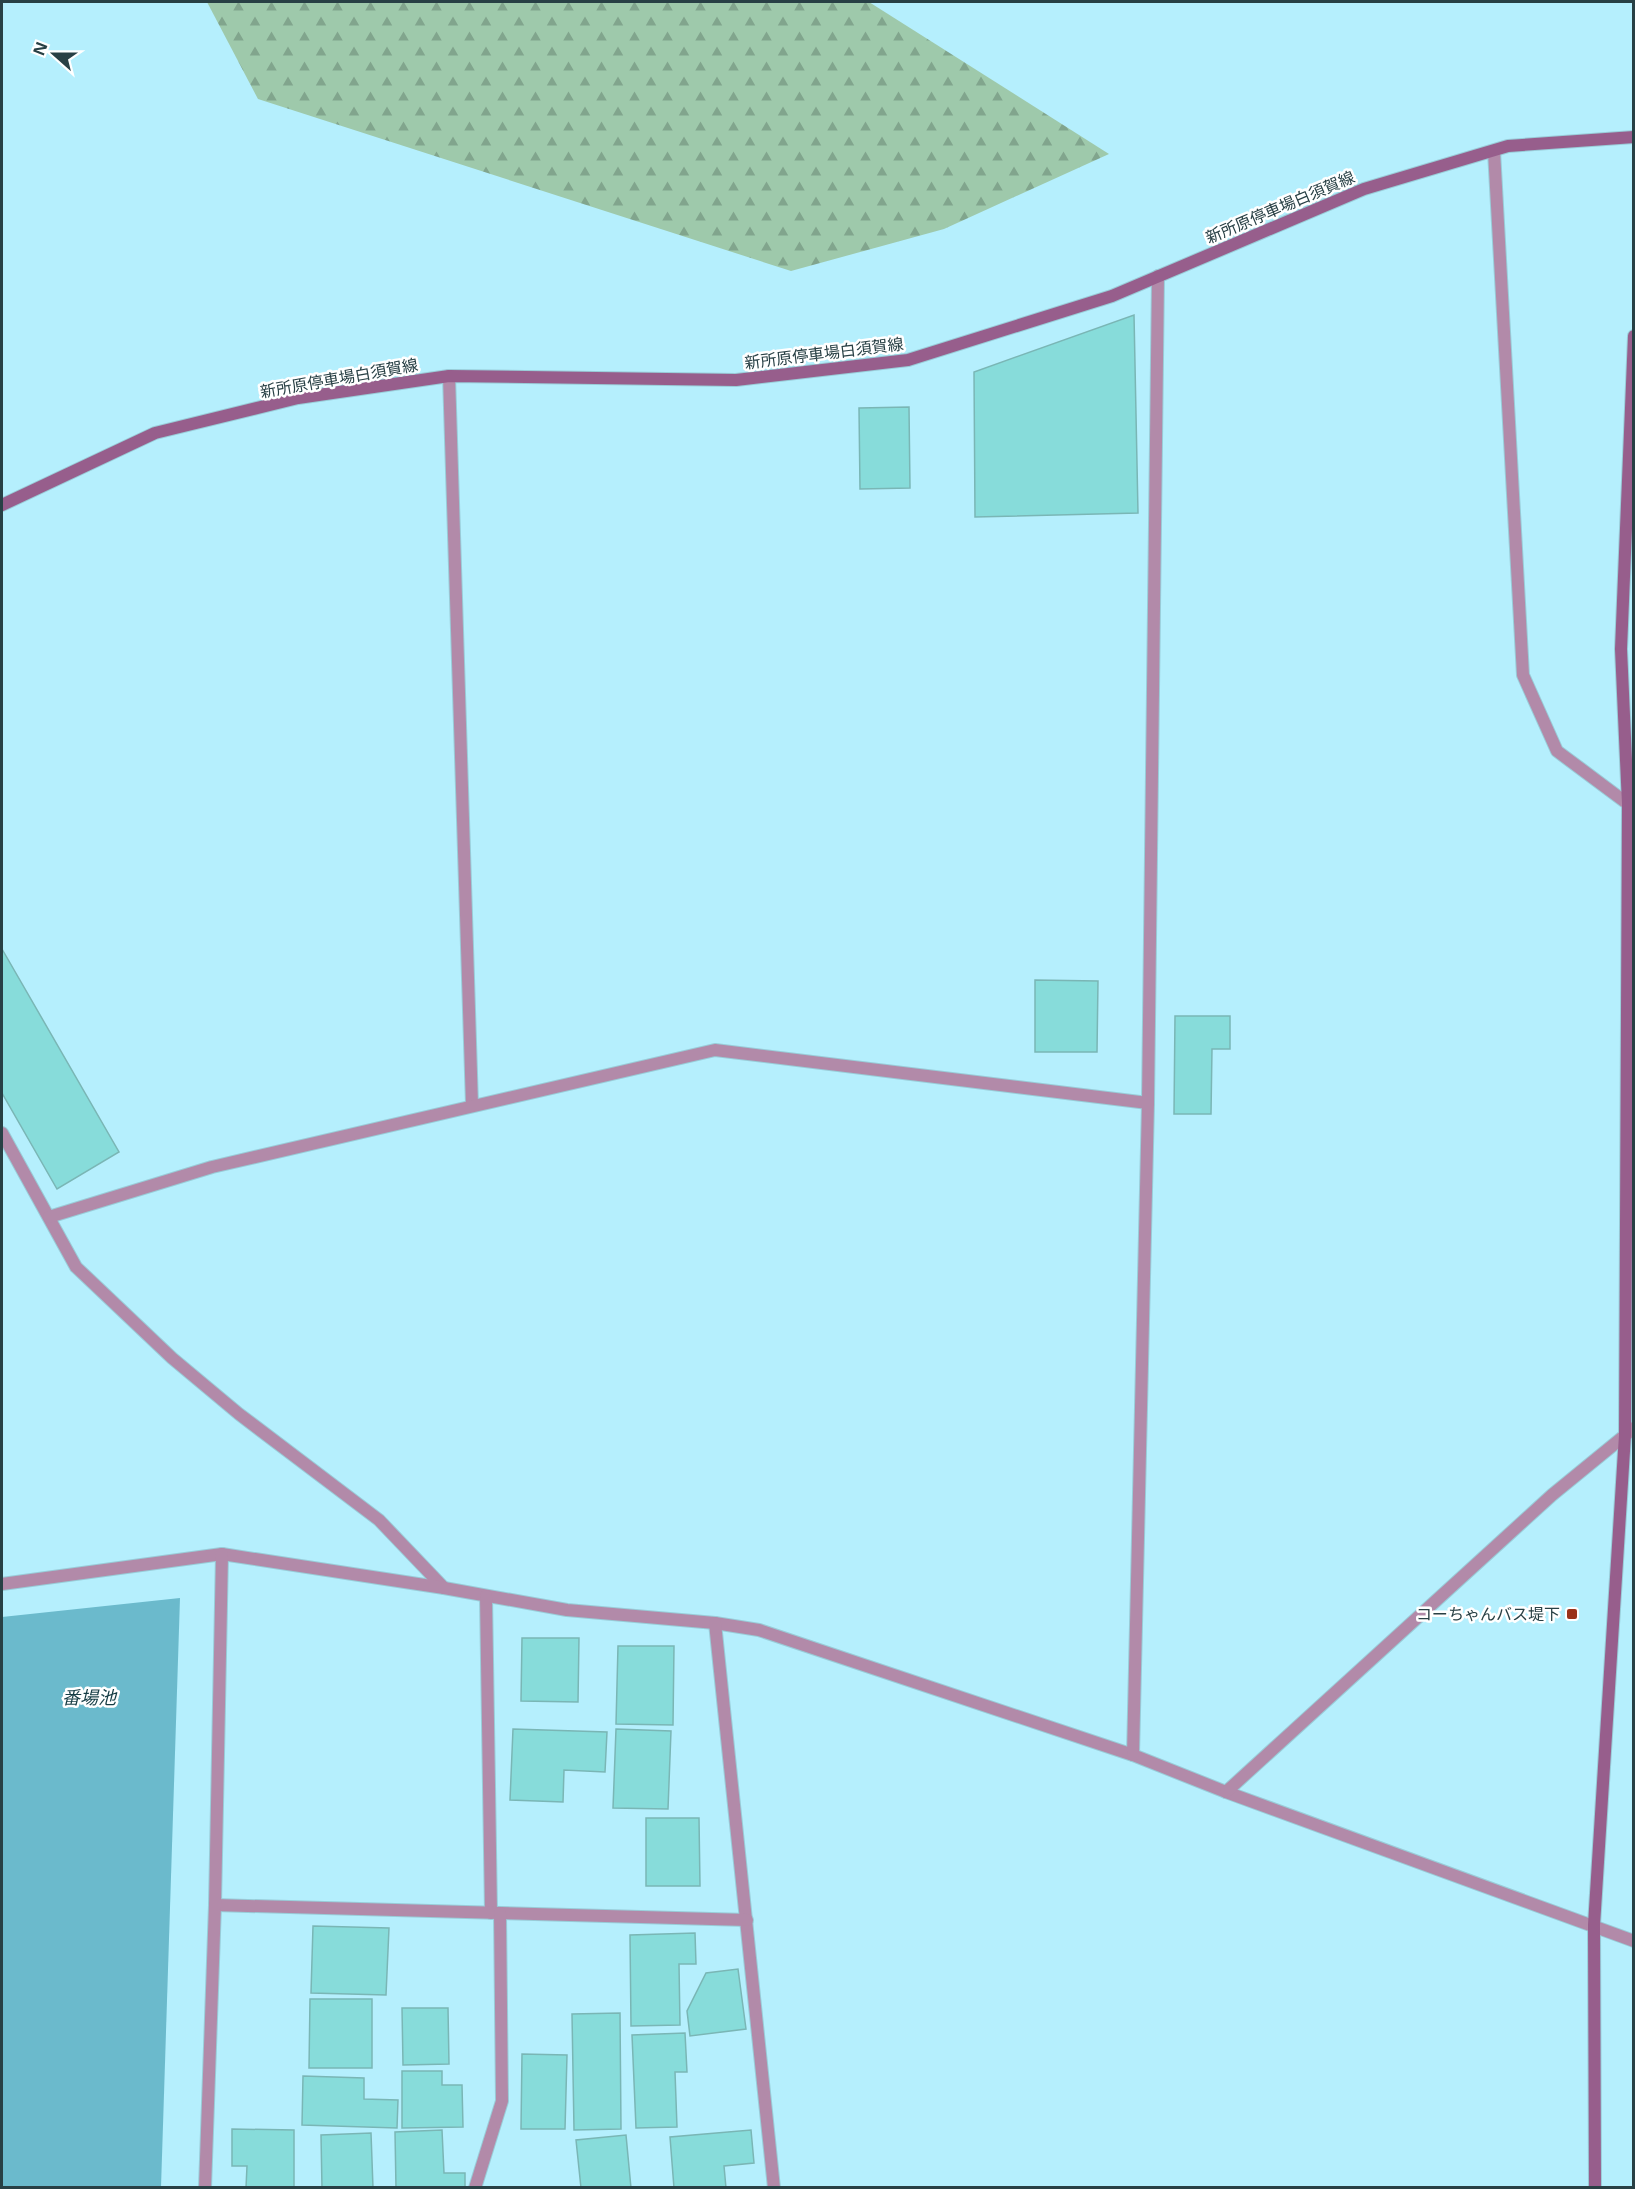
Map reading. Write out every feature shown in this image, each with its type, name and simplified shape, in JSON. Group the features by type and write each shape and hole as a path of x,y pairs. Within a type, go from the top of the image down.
{"street":[{"name":"新所原停車場白須賀線","path":"2,506 155,433 298,399 449,376 736,380 908,360 1112,296 1364,189 1508,146 1634,137"},
{"path":"1494,151 1523,675 1557,751 1628,804"},
{"path":"1133,1755 1148,1102 1158,276"},
{"path":"1595,2187 1594,1926 1629,1431 1628,804 1631,772 1621,649 1634,336"},
{"path":"449,376 472,1105"},
{"path":"49,1217 212,1167 715,1050 1148,1102"},
{"path":"2,1133 76,1267 164,1350 238,1414 379,1520 444,1588"},
{"path":"1226,1792 1552,1495 1629,1431"},
{"path":"205,2187 215,1905 222,1554"},
{"path":"2,1584 222,1554 444,1588 567,1610 715,1623 759,1630 1133,1755 1226,1792 1634,1941"},
{"path":"475,2187 502,2101 486,1596"},
{"path":"715,1623 774,2187"},
{"path":"215,1905 747,1920"}],"green space":[{"path":"207,2 869,2 1109,154 944,229 791,271 258,99"}],"water":[{"name":"番場池","path":"180,1598 161,2187 2,2187 2,1617"}],"building":[{"path":"1134,315 1138,513 975,517 974,372"},
{"path":"909,407 910,488 860,489 859,408"},
{"path":"2,949 119,1152 57,1189 2,1093"},
{"path":"1035,980 1098,981 1097,1052 1035,1052"},
{"path":"1175,1016 1230,1016 1230,1049 1212,1049 1211,1114 1174,1114"},
{"path":"522,1638 579,1638 578,1702 521,1701"},
{"path":"618,1646 674,1646 673,1725 616,1724"},
{"path":"513,1729 607,1732 605,1772 564,1770 563,1802 510,1800"},
{"path":"616,1729 671,1731 668,1809 613,1808"},
{"path":"646,1818 699,1818 700,1886 646,1886"},
{"path":"313,1926 389,1928 386,1995 311,1993"},
{"path":"695,1933 696,1964 679,1964 680,2025 631,2026 630,1935"},
{"path":"738,1969 746,2029 690,2036 687,2011 706,1973"},
{"path":"310,1999 372,1999 372,2068 309,2068"},
{"path":"402,2008 448,2008 449,2064 403,2065"},
{"path":"620,2013 621,2129 574,2130 572,2014"},
{"path":"685,2033 687,2072 675,2072 677,2127 636,2128 632,2035"},
{"path":"522,2054 567,2055 565,2129 521,2129"},
{"path":"402,2071 442,2071 442,2085 462,2085 463,2127 402,2128"},
{"path":"303,2076 364,2078 364,2099 398,2100 397,2128 302,2125"},
{"path":"232,2129 294,2130 294,2188 246,2188 247,2166 232,2166"},
{"path":"442,2130 444,2173 465,2173 465,2188 396,2188 395,2132"},
{"path":"751,2130 754,2163 724,2166 726,2188 674,2188 670,2137"},
{"path":"371,2133 373,2188 322,2188 321,2135"},
{"path":"626,2135 631,2188 581,2188 576,2140"}],"place":[{"name":"コーちゃんバス堤下","path":"1572,1614"}]}
